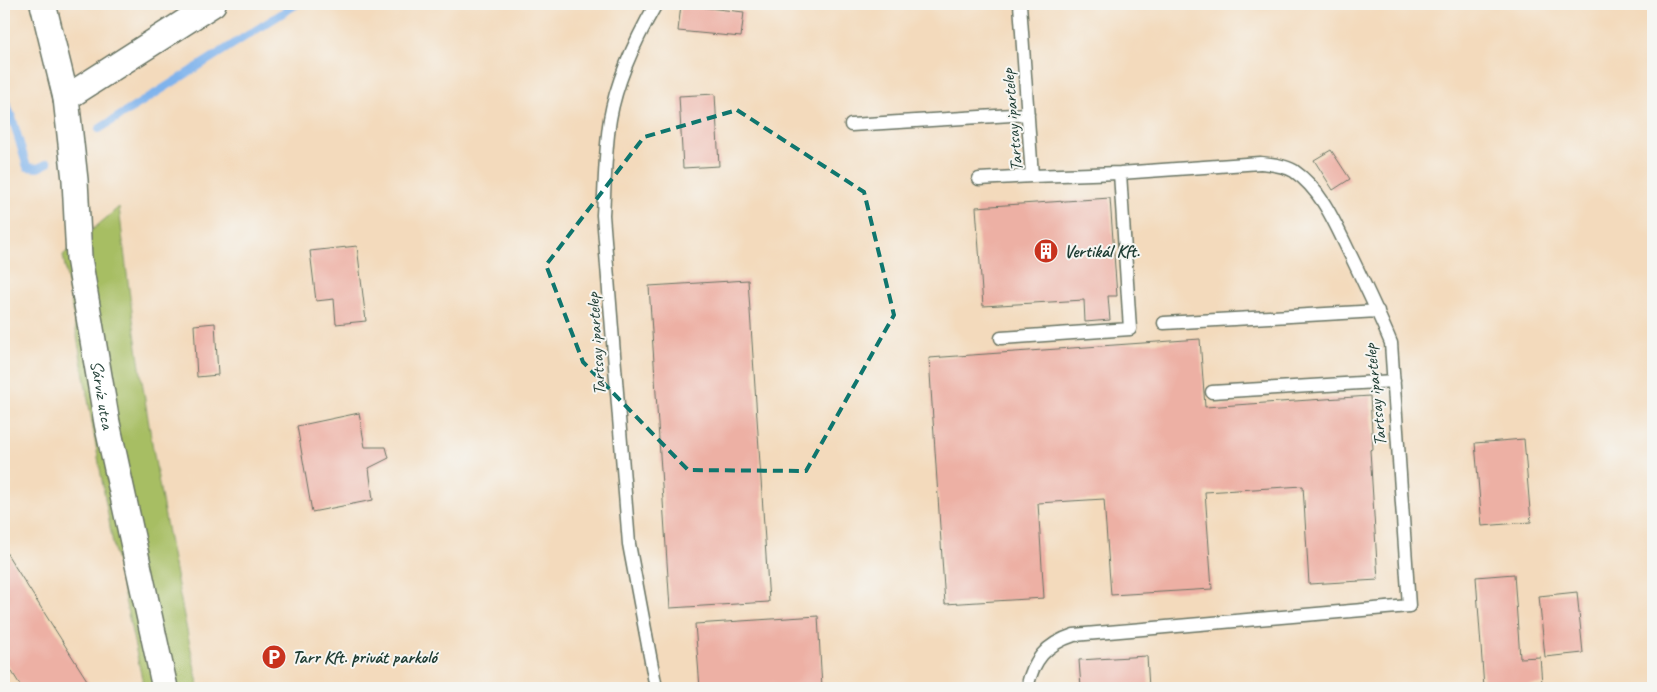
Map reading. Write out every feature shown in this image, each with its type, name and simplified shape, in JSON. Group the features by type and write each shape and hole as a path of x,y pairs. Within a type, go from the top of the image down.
{"street":[{"name":"Sárvíz utca","path":"43,4 66,98 75,180 80,258 107,423 165,688"},
{"path":"66,98 212,4"}],"lane":[{"name":"Tartsay ipartelep","path":"656,4 622,75 610,118 603,215 629,544 656,688"},
{"name":"Tartsay ipartelep","path":"1020,4 1032,176 1120,173 1260,163 1280,165 1293,170 1312,186 1324,203 1378,311 1391,344 1409,606 1074,635 1061,639 1048,647 1037,660 1030,674 1027,688"},
{"path":"851,125 1028,114"},
{"path":"1001,338 1130,329 1120,173"},
{"path":"979,179 1032,176"},
{"path":"1164,323 1378,311"},
{"path":"1212,392 1394,381"}],"highlighted area":[{"path":"737,110 864,192 894,315 806,471 688,470 583,362 546,265 644,137"}],"green space":[{"path":"119,207 134,328 153,449 199,688 144,688 113,544 63,255"}],"building":[{"path":"681,5 744,12 741,37 678,31"},
{"path":"715,94 719,166 683,168 679,96"},
{"path":"1331,150 1350,179 1333,190 1314,160"},
{"name":"Vertikál Kft.","path":"1110,198 1117,296 1108,296 1110,320 1085,322 1084,300 983,306 976,207"},
{"path":"357,246 366,321 336,324 334,299 316,301 310,251"},
{"path":"748,280 769,602 670,608 649,286"},
{"path":"215,323 218,375 197,377 194,325"},
{"path":"1200,339 1205,407 1370,396 1373,449 1370,450 1378,580 1309,584 1303,486 1205,492 1212,589 1111,595 1104,499 1038,503 1044,598 945,604 929,358"},
{"path":"359,413 365,447 386,447 389,458 369,468 373,500 312,512 297,426"},
{"path":"1524,439 1531,522 1482,526 1475,443"},
{"path":"4,549 92,688 22,688 4,659"},
{"path":"1514,574 1520,658 1540,657 1542,684 1484,688 1476,577"},
{"path":"1577,592 1583,653 1545,657 1539,596"},
{"path":"818,616 822,688 700,688 695,624"},
{"path":"1147,656 1149,688 1081,688 1079,660"}],"waterway":[{"path":"99,129 297,4"},
{"path":"4,98 12,117 27,167 38,168 48,163"}],"place":[{"name":"Vertikál Kft.","path":"1046,251"},
{"name":"Tarr Kft. privát parkoló","path":"274,657"}]}
